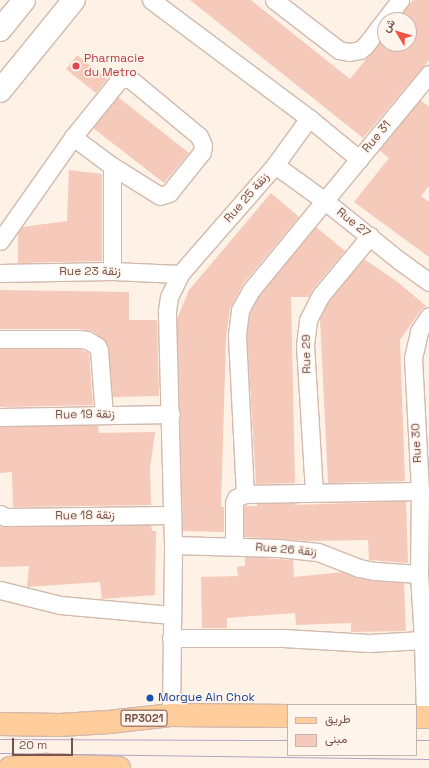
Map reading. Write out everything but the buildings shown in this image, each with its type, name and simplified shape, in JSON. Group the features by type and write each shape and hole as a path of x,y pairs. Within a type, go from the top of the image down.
{"main road":[{"path":"0,30 24,0"},
{"path":"0,91 74,0"},
{"name":"RP3021","path":"0,724 60,725 109,722 171,715 287,716"},
{"path":"10,768 48,765 119,768"}],"street":[{"path":"151,0 309,118 359,159"},
{"path":"274,0 343,52 354,52 365,46 393,2"},
{"path":"0,241 73,137 113,87 123,78 130,79 199,136 203,141 202,152 169,194 160,196 112,166 73,137"},
{"name":"Rue 31","path":"245,494 237,335 240,310 251,290 359,159 427,80"},
{"name":"Rue 25 زنقة","path":"171,715 173,545 171,515 171,414 167,311 169,297 180,274 275,165 309,118"},
{"name":"Rue 27","path":"275,165 325,200 429,282"},
{"path":"112,166 112,271"},
{"name":"Rue 29","path":"314,492 305,345 308,320 321,295 370,236"},
{"name":"Rue 23 زنقة","path":"0,273 112,271 180,274"},
{"name":"Rue 30","path":"423,717 420,491 413,358 419,331 429,316"},
{"path":"0,340 87,340 97,346 99,350 104,415"},
{"name":"Rue 19 زنقة","path":"0,417 171,414"},
{"path":"234,546 234,503 236,498 245,494 420,491"},
{"name":"Rue 18 زنقة","path":"0,514 5,517 171,515"},
{"name":"Rue 26 زنقة","path":"173,545 234,546 318,552 359,568 375,571 420,574"},
{"path":"0,590 60,605 172,615"},
{"path":"171,638 283,638 369,643 423,640"}],"tram line":[{"path":"0,739 287,740"},
{"path":"417,740 429,740"},
{"path":"0,753 429,759"}],"place":[{"name":"Pharmacie du Metro","path":"76,66"},
{"name":"Morgue Ain Chok","path":"150,698"}]}
